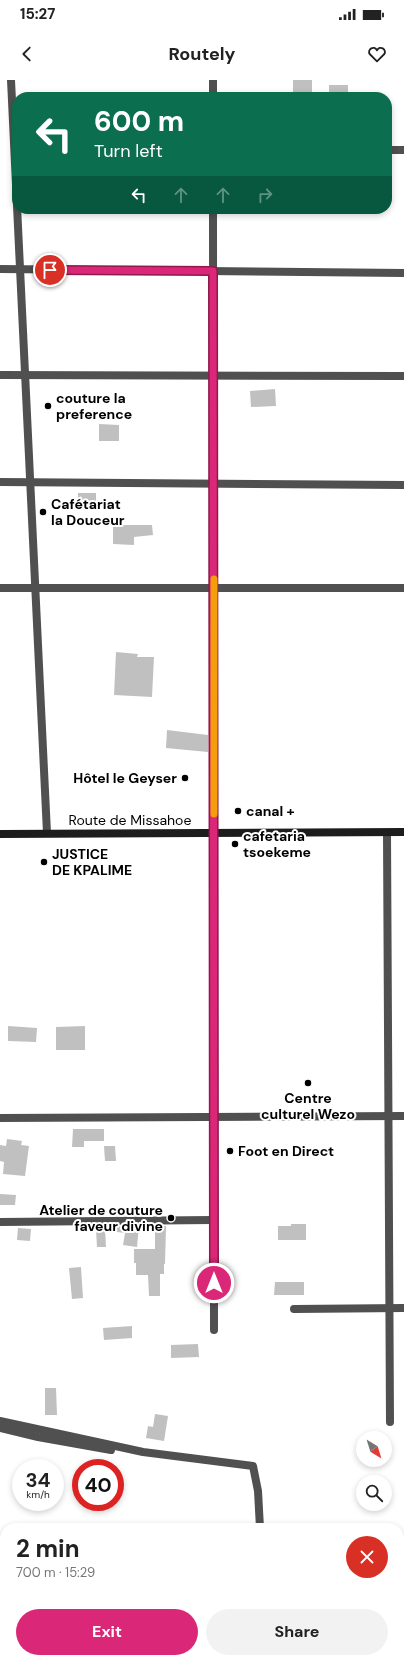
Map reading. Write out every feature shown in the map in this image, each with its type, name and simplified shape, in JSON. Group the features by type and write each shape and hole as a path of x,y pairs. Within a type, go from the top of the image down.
{"main road":[{"name":"Route de Missahoe","path":"0,834 404,832"}],"street":[{"path":"11,80 12,101"},
{"path":"213,80 213,92"},
{"path":"392,150 404,150"},
{"path":"17,214 47,833"},
{"path":"213,214 214,1330"},
{"path":"0,269 404,273"},
{"path":"0,375 404,376"},
{"path":"0,482 404,485"},
{"path":"0,588 404,588"},
{"path":"387,833 390,1422"},
{"path":"0,1118 404,1116"},
{"path":"0,1222 213,1220"},
{"path":"294,1309 404,1308"},
{"path":"0,1421 143,1452 253,1466 258,1492 260,1523"},
{"path":"0,1428 38,1437 111,1450"}],"building":[{"path":"293,80 312,80 312,92 293,92"},
{"path":"329,85 348,85 348,92 329,92"},
{"path":"275,389 276,406 251,407 250,391"},
{"path":"99,424 119,425 119,441 99,441"},
{"path":"78,493 96,493 96,508 78,508"},
{"path":"113,525 152,525 153,535 134,537 134,545 113,544"},
{"path":"116,652 138,654 137,657 154,657 152,697 114,695"},
{"path":"167,730 208,735 208,752 166,748"},
{"path":"8,1026 37,1028 36,1042 8,1041"},
{"path":"85,1026 85,1050 56,1050 56,1027"},
{"path":"73,1129 104,1129 104,1141 84,1141 84,1147 72,1147"},
{"path":"7,1139 22,1141 21,1145 29,1146 25,1176 3,1174 4,1162 0,1161 0,1145 6,1146"},
{"path":"104,1146 115,1146 116,1161 105,1161"},
{"path":"0,1194 16,1195 15,1205 0,1205"},
{"path":"291,1224 306,1224 306,1240 278,1240 278,1226 291,1226"},
{"path":"117,1226 139,1226 137,1247 123,1245 125,1233 117,1232"},
{"path":"155,1226 166,1226 165,1264 164,1274 160,1274 160,1296 149,1296 148,1275 136,1275 134,1249 155,1249"},
{"path":"18,1228 31,1229 30,1241 17,1240"},
{"path":"96,1229 105,1229 106,1247 97,1247"},
{"path":"81,1267 83,1298 72,1299 69,1268"},
{"path":"275,1282 304,1282 304,1295 274,1295"},
{"path":"132,1326 132,1338 104,1340 103,1328"},
{"path":"198,1344 199,1357 171,1358 171,1345"},
{"path":"45,1388 56,1388 57,1415 45,1415"},
{"path":"155,1414 168,1416 164,1441 146,1438 148,1426 153,1427"}],"slow traffic":[{"path":"214,579 214,814"}],"place":[{"name":"couture la preference","path":"48,406"},
{"name":"Cafétariat la Douceur","path":"43,512"},
{"name":"Hôtel le Geyser","path":"185,778"},
{"name":"canal +","path":"238,811"},
{"name":"cafetaria tsoekeme","path":"235,844"},
{"name":"JUSTICE DE KPALIME","path":"44,862"},
{"name":"Centre culturel Wezo","path":"308,1083"},
{"name":"Foot en Direct","path":"230,1151"},
{"name":"Atelier de couture faveur divine","path":"171,1218"}],"route":[{"path":"50,270 213,271 214,1283"}]}
